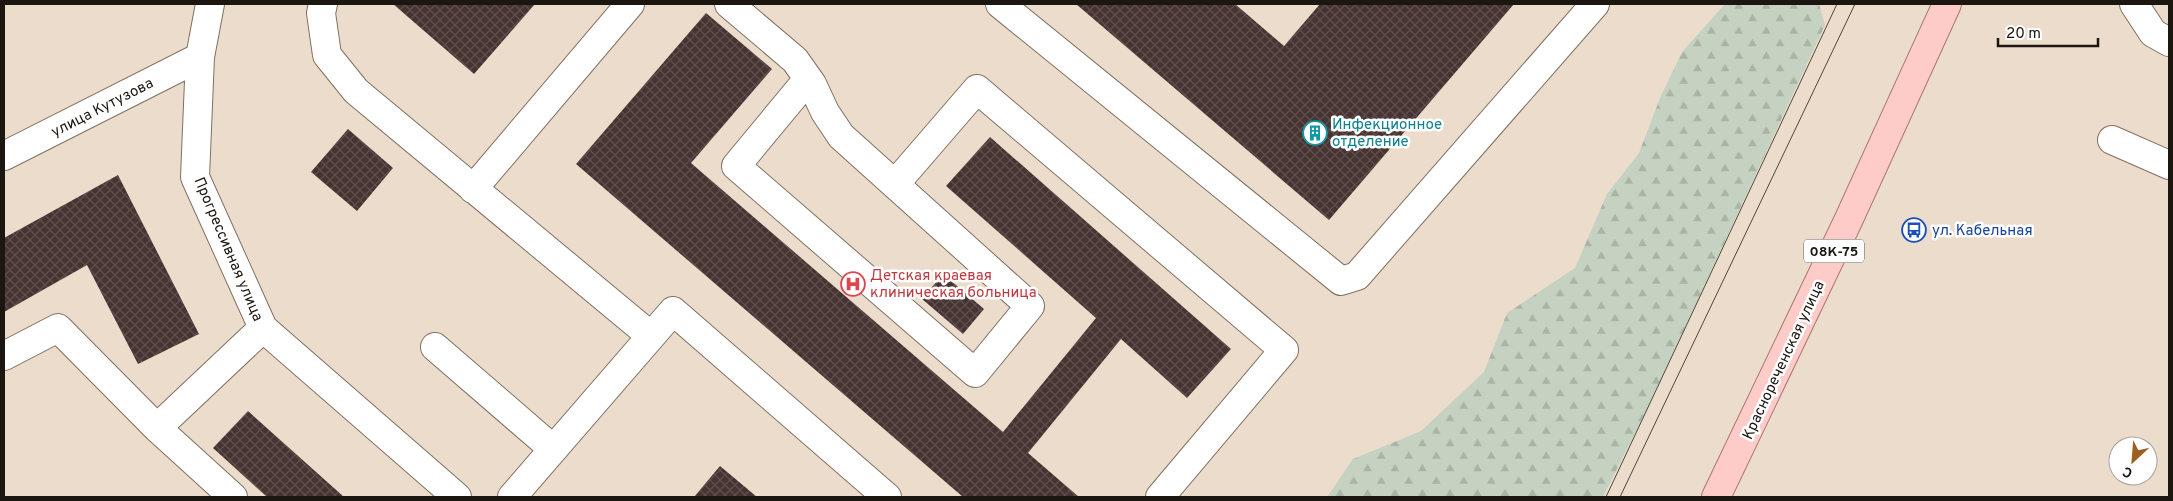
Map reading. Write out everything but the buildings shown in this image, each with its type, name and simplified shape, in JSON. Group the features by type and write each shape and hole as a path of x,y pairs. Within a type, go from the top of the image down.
{"main road":[{"name":"Краснореченская улица","path":"1716,497 1840,238 1947,4"}],"street":[{"name":"Прогрессивная улица","path":"210,4 200,57 195,177 263,328 458,497"},
{"path":"322,4 321,13 327,55 356,91 652,336"},
{"path":"473,189 630,4"},
{"path":"729,4 795,60 808,79 825,112 841,136 1030,306 976,373 736,166 808,79"},
{"path":"1000,4 1341,281 1358,276 1595,4"},
{"path":"2134,4 2153,33 2169,42"},
{"name":"улица Кутузова","path":"4,156 200,57"},
{"path":"895,184 977,89 1284,350 1160,497"},
{"path":"2112,140 2169,165"},
{"path":"512,497 673,311 887,497"},
{"path":"4,356 58,328 157,428 233,497"},
{"path":"157,428 263,328"},
{"path":"436,347 553,449"}],"green space":[{"path":"1725,4 1819,4 1825,25 1649,405 1603,497 1327,497 1353,459 1421,431 1484,372 1507,313 1575,268 1607,194 1639,153 1660,98 1682,52"}],"tram line":[{"path":"1606,497 1837,4"},
{"path":"1620,497 1855,4"}],"place":[{"name":"Инфекционное отделение","path":"1315,133"},
{"name":"ул. Кабельная","path":"1914,230"},
{"name":"Детская краевая клиническая больница","path":"853,284"}]}
